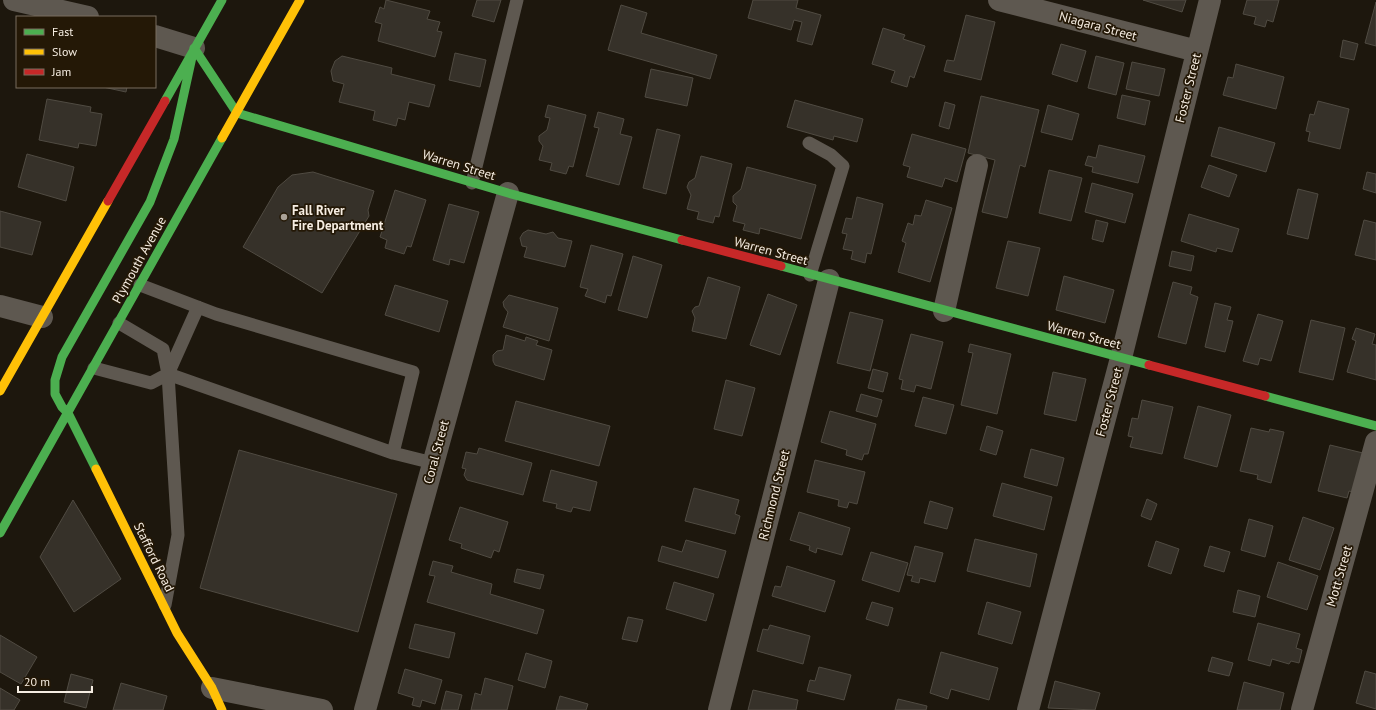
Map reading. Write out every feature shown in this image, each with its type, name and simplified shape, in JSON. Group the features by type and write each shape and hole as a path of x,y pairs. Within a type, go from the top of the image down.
{"main road":[{"path":"0,391 222,0"},
{"name":"Plymouth Avenue","path":"0,533 300,0"},
{"path":"194,48 237,113"},
{"name":"Stafford Road","path":"194,48 174,139 150,202 57,368 54,379 57,402 68,413 177,633 212,688 222,710"},
{"name":"Warren Street","path":"237,113 508,193 1376,426"}],"street":[{"path":"14,0 84,16"},
{"name":"Niagara Street","path":"999,0 1197,52"},
{"name":"Foster Street","path":"1028,710 1121,358 1210,0"},
{"path":"156,36 194,48"},
{"path":"944,311 978,165"},
{"name":"Coral Street","path":"365,710 508,193"},
{"name":"Richmond Street","path":"719,710 820,277"},
{"path":"0,306 42,317"},
{"name":"Mott Street","path":"1302,710 1376,442"},
{"path":"212,688 322,710"}],"lane":[{"path":"472,182 517,0"},
{"path":"808,143 831,155 843,166 820,277"},
{"path":"140,285 198,307 413,372 393,453"},
{"path":"94,368 151,383 168,374 198,307"},
{"path":"119,323 163,349 168,374 178,535 164,607"},
{"path":"168,374 393,453 433,464"}],"building":[{"path":"386,0 430,11 427,19 440,22 437,31 442,32 435,57 378,41 382,24 375,22 380,7 384,9"},
{"path":"477,0 501,0 494,22 472,16"},
{"path":"753,0 798,0 796,8 821,15 812,45 797,41 802,22 794,20 791,30 748,18"},
{"path":"1143,0 1186,0 1182,12"},
{"path":"1247,0 1279,0 1273,22 1267,20 1265,27 1254,24 1256,17 1243,14"},
{"path":"1376,2 1376,46 1365,43"},
{"path":"621,5 647,13 641,33 717,55 710,79 608,50"},
{"path":"966,15 995,22 981,80 944,71 947,60 954,61"},
{"path":"883,28 905,35 903,39 925,46 914,78 910,76 907,87 891,82 895,71 872,64"},
{"path":"1343,40 1358,44 1354,60 1340,57"},
{"path":"1061,44 1086,51 1077,82 1052,74"},
{"path":"455,53 486,60 480,87 449,80"},
{"path":"342,56 392,68 391,74 435,85 429,107 409,102 405,120 398,118 396,126 373,120 375,111 339,102 344,84 333,81 331,71 335,61"},
{"path":"1096,56 1124,63 1116,95 1088,88"},
{"path":"1132,62 1165,69 1159,96 1126,89"},
{"path":"1236,64 1284,77 1276,109 1223,95 1228,77 1233,78"},
{"path":"651,69 693,78 687,106 645,97"},
{"path":"108,88 127,88 126,92"},
{"path":"1122,95 1150,101 1145,125 1117,118"},
{"path":"981,96 1039,110 1025,167 1020,165 1007,218 982,212 995,160 968,153"},
{"path":"47,99 91,107 90,112 102,114 96,146 79,143 78,148 39,140"},
{"path":"795,100 863,119 857,142 834,136 833,140 787,127"},
{"path":"1318,101 1349,109 1340,149 1308,141 1310,132 1306,131 1310,114 1314,115"},
{"path":"945,102 955,105 949,129 939,126"},
{"path":"548,105 586,115 573,167 569,166 566,174 550,170 552,163 539,160 543,146 539,141 539,136 547,130 550,118 545,117"},
{"path":"1048,105 1079,114 1072,140 1041,132"},
{"path":"598,112 624,119 620,134 632,137 619,185 586,176 599,128 594,127"},
{"path":"1219,127 1275,143 1266,172 1211,156"},
{"path":"657,129 680,135 666,194 643,188"},
{"path":"912,134 966,149 957,182 945,178 942,187 907,177 910,167 903,165"},
{"path":"1099,145 1145,156 1138,183 1092,172 1093,167 1085,165 1088,156 1096,158"},
{"path":"27,154 74,167 66,201 18,187"},
{"path":"701,156 732,164 719,217 715,216 713,223 697,219 699,212 687,209 691,195 687,187 689,182 695,178"},
{"path":"1209,165 1237,175 1229,197 1201,187"},
{"path":"747,167 816,185 801,239 760,228 759,234 743,230 745,224 733,221 737,206 733,202 733,196 741,189"},
{"path":"1049,170 1082,178 1071,221 1039,213"},
{"path":"313,172 374,191 368,210 369,216 322,293 243,247 278,187 292,175"},
{"path":"1367,172 1376,174 1376,193 1363,189"},
{"path":"1092,183 1133,194 1125,223 1085,212"},
{"path":"1298,189 1318,194 1308,239 1287,234"},
{"path":"395,190 426,200 411,247 407,246 404,254 385,248 387,240 380,237"},
{"path":"857,197 883,204 871,254 867,253 865,263 851,259 853,251 843,249 847,234 842,233 846,218 852,219"},
{"path":"926,200 952,208 930,282 898,272 906,243 902,241 908,223 913,225 915,215 921,216"},
{"path":"449,204 479,212 464,263 450,259 449,265 433,260"},
{"path":"0,211 41,222 32,255 0,247"},
{"path":"1189,214 1239,229 1232,252 1217,248 1216,252 1181,241"},
{"path":"1096,220 1108,223 1103,242 1092,239"},
{"path":"1364,220 1376,223 1376,260 1355,255"},
{"path":"528,230 546,234 553,232 558,238 572,241 565,267 524,257 527,247 522,246 520,238 523,233"},
{"path":"1008,241 1040,248 1028,296 996,288"},
{"path":"591,245 623,254 611,296 607,295 605,303 585,296 588,289 580,287"},
{"path":"1172,251 1194,256 1191,271 1169,266"},
{"path":"633,256 662,265 647,318 618,310"},
{"path":"1064,276 1114,290 1105,323 1056,310"},
{"path":"708,277 740,287 726,339 692,331 695,318 692,311 695,307 699,306"},
{"path":"1173,282 1192,287 1190,294 1198,297 1186,344 1158,337"},
{"path":"395,285 448,301 439,332 385,315"},
{"path":"768,294 797,305 780,355 750,345"},
{"path":"509,295 558,308 549,341 503,327 508,312 504,307 503,302"},
{"path":"1215,303 1231,307 1227,320 1233,321 1225,352 1205,347"},
{"path":"850,312 883,320 870,371 837,363"},
{"path":"1258,314 1283,321 1271,361 1260,358 1258,365 1243,361"},
{"path":"1311,320 1345,328 1333,380 1299,372"},
{"path":"1356,328 1375,334 1372,344 1376,345 1376,380 1347,372 1356,341 1352,339"},
{"path":"911,334 943,342 931,389 916,385 914,392 901,389 903,380 899,379"},
{"path":"506,335 525,341 526,337 538,341 536,345 552,350 544,380 495,365 493,355 497,351 503,350"},
{"path":"970,344 1011,354 997,414 961,405 973,353 968,352"},
{"path":"873,369 888,373 883,392 868,388"},
{"path":"1053,372 1086,379 1076,421 1044,414"},
{"path":"726,380 755,388 742,436 714,429"},
{"path":"861,394 882,400 877,417 856,411"},
{"path":"923,397 954,405 946,434 915,426"},
{"path":"1142,400 1173,407 1162,454 1130,447 1133,437 1128,436 1132,418 1138,419"},
{"path":"516,401 610,426 599,466 505,441"},
{"path":"1198,406 1231,415 1217,467 1184,458"},
{"path":"830,411 876,424 868,454 864,454 862,460 846,455 847,450 821,442"},
{"path":"987,426 1003,431 996,455 980,450"},
{"path":"1251,428 1269,432 1270,429 1284,432 1271,483 1257,479 1258,475 1240,471"},
{"path":"1330,445 1363,453 1353,492 1349,491 1347,498 1318,491"},
{"path":"479,448 532,463 523,495 467,480 464,475 466,469 462,468 466,452 477,454"},
{"path":"1031,449 1064,458 1057,486 1024,477"},
{"path":"239,450 397,494 358,632 200,588"},
{"path":"815,460 865,472 857,504 849,502 847,508 838,506 839,500 807,492"},
{"path":"551,470 597,482 590,511 573,507 571,512 556,508 557,504 543,501"},
{"path":"1002,483 1052,497 1044,530 993,516"},
{"path":"694,488 739,500 735,514 740,516 735,534 685,521"},
{"path":"1147,499 1157,504 1151,520 1141,516"},
{"path":"73,500 121,579 74,612 40,557"},
{"path":"930,501 953,508 947,529 924,523"},
{"path":"460,507 508,522 499,552 494,550 491,558 461,548 462,544 449,540"},
{"path":"799,512 850,528 842,555 817,548 816,553 809,550 810,546 790,540"},
{"path":"1303,517 1334,528 1320,570 1289,560"},
{"path":"1249,519 1273,526 1265,557 1241,550"},
{"path":"975,539 1037,554 1030,587 967,571"},
{"path":"686,540 726,551 718,578 658,561 662,546 682,552"},
{"path":"1156,541 1179,549 1171,574 1148,566"},
{"path":"915,546 943,553 935,582 920,578 919,583 911,581 913,576 907,575"},
{"path":"1210,546 1230,552 1224,572 1204,566"},
{"path":"871,552 908,563 899,592 862,580"},
{"path":"433,561 453,566 451,572 492,584 490,594 544,610 537,634 427,602 435,576 429,575"},
{"path":"1278,562 1318,576 1307,610 1267,597"},
{"path":"787,566 835,581 825,612 772,596 775,586 781,587"},
{"path":"517,569 544,575 540,589 514,582"},
{"path":"674,582 714,594 706,621 666,609"},
{"path":"1238,590 1260,596 1255,617 1233,612"},
{"path":"872,602 893,608 888,626 866,619"},
{"path":"987,602 1021,612 1012,644 978,634"},
{"path":"628,617 643,620 637,642 622,639"},
{"path":"1258,623 1300,634 1296,648 1302,650 1299,663 1291,661 1289,664 1272,659 1270,666 1248,660"},
{"path":"415,624 455,633 449,658 409,648"},
{"path":"770,625 810,636 803,664 757,651 763,629 768,630"},
{"path":"0,635 37,657 21,684 0,672"},
{"path":"941,652 998,668 989,700 951,689 948,699 930,693"},
{"path":"526,653 552,661 545,688 518,680"},
{"path":"1212,657 1233,663 1229,676 1208,671"},
{"path":"819,667 851,675 844,700 807,691 810,680 815,681"},
{"path":"405,669 442,680 435,704 422,700 420,707 412,705 414,698 398,693"},
{"path":"1365,671 1376,674 1376,709 1356,703"},
{"path":"71,674 93,680 86,708 64,702"},
{"path":"485,678 513,686 507,710 471,710 475,693 481,695"},
{"path":"1055,681 1100,693 1095,710 1048,708"},
{"path":"1244,682 1284,693 1280,710 1237,710"},
{"path":"121,683 167,696 163,710 113,710"},
{"path":"0,688 20,700 14,710 0,710"},
{"path":"753,690 798,700 796,710 748,710"},
{"path":"446,691 462,695 458,710 441,710"},
{"path":"560,696 588,704 586,710 556,710"},
{"path":"898,699 927,706 926,710 895,710"}],"traffic: fast":[{"path":"165,101 222,0"},
{"path":"194,48 237,113 508,193 682,240"},
{"path":"96,469 68,413 62,407 55,394 55,380 62,357 150,202 174,139 194,48"},
{"path":"0,533 222,138"},
{"path":"781,266 1149,365"},
{"path":"1265,396 1376,426"}],"traffic: slow":[{"path":"222,138 300,0"},
{"path":"0,391 108,201"},
{"path":"96,469 177,633 212,688 222,710"}],"traffic: jam":[{"path":"108,201 165,101"},
{"path":"682,240 781,266"},
{"path":"1149,365 1265,396"}],"place":[{"name":"Fall River Fire Department","path":"284,217"}]}
